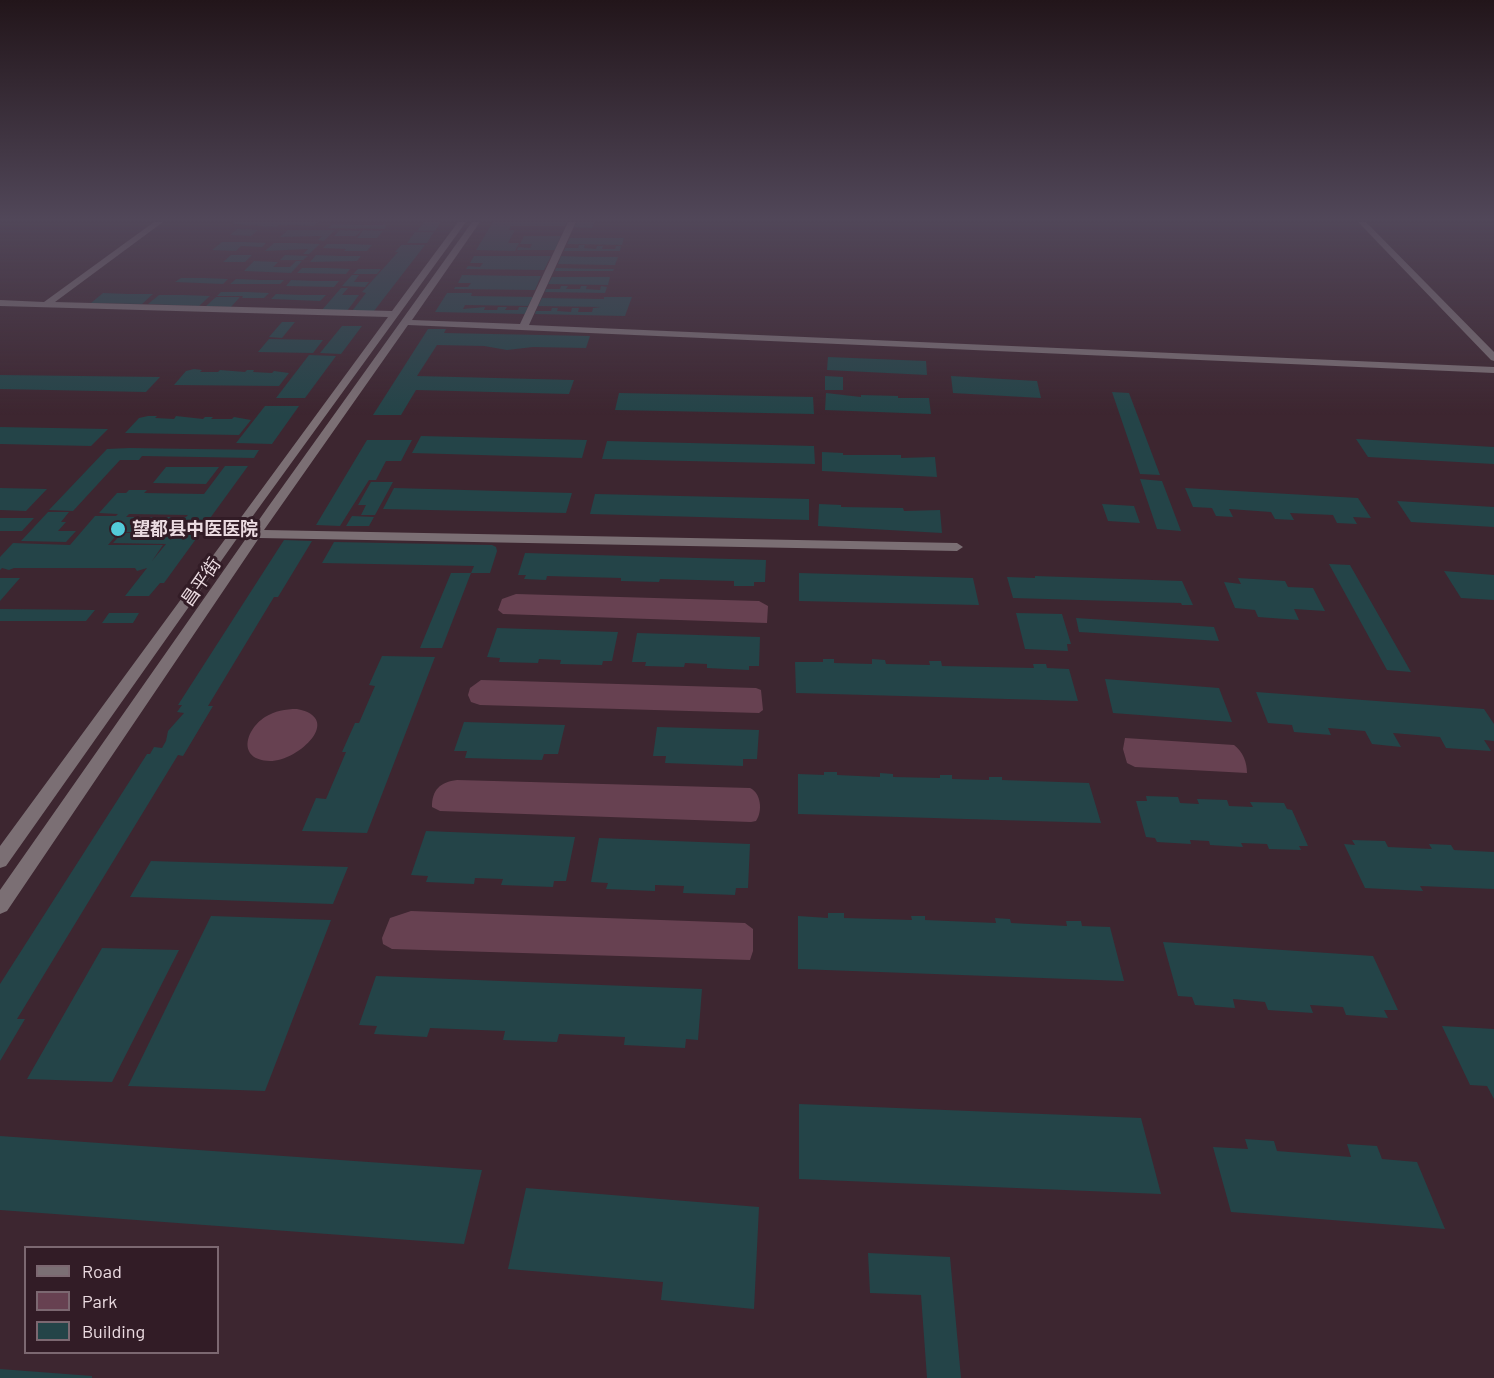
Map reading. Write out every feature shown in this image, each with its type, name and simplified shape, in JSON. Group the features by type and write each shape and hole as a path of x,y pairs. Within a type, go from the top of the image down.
{"street":[{"path":"46,304 70,286"},
{"name":"昌平街","path":"0,905 256,534 420,286"},
{"name":"昌平街","path":"0,860 425,286"},
{"path":"523,328 542,286"},
{"path":"1424,286 1494,358"},
{"path":"0,303 400,318 523,328 1494,370"},
{"path":"256,534 957,547"}],"green space":[{"path":"516,594 759,601 768,606 767,623 503,614 498,610 502,599"},
{"path":"481,680 756,688 761,690 763,710 759,713 480,705 471,702 468,695 470,688"},
{"path":"297,709 311,714 317,721 317,729 304,747 281,759 270,761 252,756 248,744 249,736 258,723 276,712"},
{"path":"1125,738 1234,745 1244,758 1247,773 1135,767 1127,763 1123,749"},
{"path":"457,780 750,788 757,794 760,807 756,821 751,822 440,811 432,807 438,788"},
{"path":"411,911 745,923 753,929 753,951 750,960 392,949 383,944 382,938 390,918"}],"building":[{"path":"367,286 393,286 374,311 352,311 366,293 362,292"},
{"path":"537,286 535,290 454,289 455,287"},
{"path":"561,286 568,286 566,289 580,289 581,286 587,286 586,289 600,290 601,286 607,287 605,293 545,292 546,289 560,289"},
{"path":"341,288 348,288 342,295 359,295 347,311 322,310"},
{"path":"221,292 269,293 264,298 217,296"},
{"path":"103,293 153,294 142,304 91,303"},
{"path":"447,293 472,293 471,296 533,297 528,306 465,305 463,309 485,307 484,310 497,310 498,307 507,307 505,310 518,310 519,307 528,307 525,314 435,312"},
{"path":"276,294 326,295 320,301 271,299"},
{"path":"159,295 210,296 199,306 148,304"},
{"path":"216,297 240,297 231,307 206,306"},
{"path":"604,297 632,297 625,316 535,314 536,311 551,311 552,308 558,308 557,311 571,312 572,308 579,308 578,312 592,312 593,308 601,307 538,306 542,298 604,299"},
{"path":"282,322 295,322 282,338 269,337"},
{"path":"342,326 362,326 341,354 320,353"},
{"path":"428,329 446,329 444,333 590,336 586,348 533,347 507,350 484,346 437,345 417,376 574,380 569,394 416,390 401,415 373,415"},
{"path":"269,339 323,340 313,353 258,352"},
{"path":"309,355 336,356 305,398 276,398"},
{"path":"828,357 926,361 927,375 827,370"},
{"path":"202,370 200,372 254,370 253,372 289,373 279,386 174,385 186,371"},
{"path":"0,375 160,377 146,392 0,389"},
{"path":"825,376 843,377 843,390 825,390"},
{"path":"951,376 1037,381 1041,398 953,393"},
{"path":"1112,392 1129,393 1160,475 1140,474"},
{"path":"619,393 813,397 814,414 615,410"},
{"path":"826,393 861,397 861,395 929,398 931,414 825,410"},
{"path":"265,406 299,406 272,444 236,443"},
{"path":"148,416 174,419 176,416 203,419 213,417 211,419 232,419 234,417 251,420 239,435 125,433 139,418"},
{"path":"0,427 108,429 91,446 0,444"},
{"path":"421,436 587,440 582,458 412,453"},
{"path":"1356,439 1494,447 1494,464 1368,457"},
{"path":"367,440 412,440 401,461 386,461 376,480 369,480 340,526 316,525"},
{"path":"607,441 814,446 815,464 602,459"},
{"path":"107,449 259,450 254,458 142,456 139,460 120,460 73,511 49,510"},
{"path":"822,452 843,453 843,455 901,455 901,458 935,457 937,477 822,471"},
{"path":"225,466 248,466 208,521 184,520 175,532 119,532 108,545 163,545 152,561 166,544 113,543 122,533 201,532 164,583 160,583 149,596 125,596 147,568 137,571 135,568 14,568 9,570 2,568 0,570 0,557 13,543 70,545 95,516 116,516 118,514 99,513 117,493 147,490 144,493 204,494","holes":["129,514 188,515 186,517 126,517"]},
{"path":"166,467 219,467 206,484 153,483"},
{"path":"1140,479 1162,481 1181,531 1157,529"},
{"path":"371,482 393,482 375,515 361,515 366,505 358,505"},
{"path":"0,488 47,489 26,511 0,510"},
{"path":"394,488 572,493 566,513 383,509"},
{"path":"1185,488 1358,498 1371,518 1353,517 1357,524 1337,523 1333,515 1290,513 1294,520 1275,519 1271,512 1229,509 1233,517 1216,516 1212,508 1193,507"},
{"path":"595,494 809,499 809,520 590,514"},
{"path":"1397,501 1494,507 1494,527 1411,522"},
{"path":"819,504 841,505 841,507 903,508 904,511 940,510 942,533 818,526"},
{"path":"1102,504 1134,506 1140,523 1108,521"},
{"path":"48,512 69,512 61,522 66,522 58,531 76,531 66,542 21,541"},
{"path":"352,516 374,517 369,526 346,526"},
{"path":"0,518 34,518 22,531 0,531"},
{"path":"284,540 312,541 278,597 274,597 208,706 213,706 183,756 178,755 17,1019 25,1019 0,1061 0,984 147,754 150,754 154,747 162,748 168,731 184,713 177,712 182,705 178,705"},
{"path":"334,542 492,545 497,551 490,573 471,573 474,566 322,563"},
{"path":"525,553 766,560 765,582 754,582 754,586 734,586 734,581 660,579 659,582 621,581 621,578 547,576 546,580 524,579 526,575 518,575"},
{"path":"1329,564 1350,565 1411,672 1387,670"},
{"path":"1444,571 1494,575 1494,600 1461,598"},
{"path":"451,573 471,573 442,648 420,648"},
{"path":"799,573 973,578 979,605 799,601"},
{"path":"1035,576 1182,581 1193,605 1013,598 1007,577 1035,578"},
{"path":"0,578 20,578 0,601"},
{"path":"1238,578 1285,581 1288,587 1313,588 1325,611 1294,609 1299,620 1258,617 1255,610 1235,608 1224,582 1241,584"},
{"path":"0,609 95,610 86,621 0,621"},
{"path":"109,613 139,613 133,623 102,623"},
{"path":"1016,613 1062,614 1071,644 1067,644 1068,651 1025,649"},
{"path":"1076,618 1214,627 1219,641 1079,632"},
{"path":"497,628 618,632 612,661 603,661 602,665 560,664 561,660 539,659 538,663 499,662 500,658 487,657"},
{"path":"637,633 760,637 759,666 749,666 749,670 707,668 707,664 685,663 684,667 645,666 646,662 632,662"},
{"path":"382,656 435,657 367,833 302,831 316,798 326,799 346,752 342,752 355,723 359,723 375,686 369,685"},
{"path":"823,659 834,659 834,663 872,664 872,659 885,660 886,664 930,665 929,661 941,661 942,666 1034,668 1033,664 1046,664 1047,668 1069,669 1078,701 796,693 795,662 823,662"},
{"path":"1105,679 1219,688 1232,722 1113,713"},
{"path":"1256,692 1484,709 1494,724 1494,741 1484,740 1491,751 1446,748 1440,737 1393,733 1401,747 1372,744 1365,731 1328,728 1331,735 1294,732 1292,725 1268,723"},
{"path":"464,722 565,725 558,754 544,754 542,760 465,758 467,751 454,751"},
{"path":"657,727 759,730 757,759 743,759 743,766 665,763 666,756 653,756"},
{"path":"824,772 837,772 837,775 880,777 880,773 893,774 893,777 940,778 940,775 952,775 952,779 989,780 989,777 1002,777 1002,780 1089,783 1101,823 798,814 798,774 824,775"},
{"path":"1146,796 1178,797 1180,803 1199,804 1197,799 1227,800 1229,806 1253,807 1250,802 1284,803 1287,809 1292,810 1308,846 1299,846 1301,850 1269,849 1267,844 1241,843 1243,847 1210,845 1209,841 1190,840 1191,844 1157,842 1155,838 1146,837 1136,801 1147,801"},
{"path":"426,831 575,837 566,881 554,881 553,887 501,885 503,879 475,878 474,884 426,882 428,876 411,875"},
{"path":"599,838 750,844 748,888 736,888 735,895 683,893 684,886 655,885 655,891 606,889 608,883 591,882"},
{"path":"1352,840 1385,841 1388,847 1432,849 1429,844 1451,845 1454,850 1494,852 1494,889 1420,886 1423,891 1365,888 1344,844 1355,845"},
{"path":"151,861 348,867 333,904 130,897"},
{"path":"828,913 844,913 844,918 912,920 911,916 925,916 925,920 996,923 995,918 1010,919 1011,923 1067,926 1066,921 1081,921 1082,926 1110,927 1124,981 798,969 798,916 828,918"},
{"path":"211,916 331,920 265,1091 128,1086"},
{"path":"1163,942 1373,956 1398,1010 1384,1010 1388,1018 1346,1015 1343,1007 1310,1005 1313,1013 1268,1010 1265,1002 1233,999 1235,1008 1195,1005 1192,997 1178,996"},
{"path":"102,948 179,950 112,1082 27,1079"},
{"path":"376,976 702,989 698,1040 686,1039 685,1048 624,1045 625,1037 559,1034 557,1042 503,1040 505,1031 430,1028 427,1037 374,1034 377,1026 359,1025"},
{"path":"1442,1026 1494,1029 1494,1099 1487,1086 1470,1085"},
{"path":"799,1104 1141,1118 1161,1194 799,1179"},
{"path":"0,1136 482,1170 464,1244 0,1210"},
{"path":"1245,1139 1274,1141 1277,1151 1351,1157 1347,1144 1377,1146 1382,1159 1417,1162 1445,1229 1231,1212 1213,1147 1248,1149"},
{"path":"526,1188 759,1207 754,1309 661,1300 663,1282 508,1269"},
{"path":"868,1253 950,1257 961,1378 927,1378 921,1295 870,1293"},
{"path":"0,1369 92,1376 92,1378 0,1378"}],"place":[{"name":"望都县中医医院","path":"118,529"}]}
